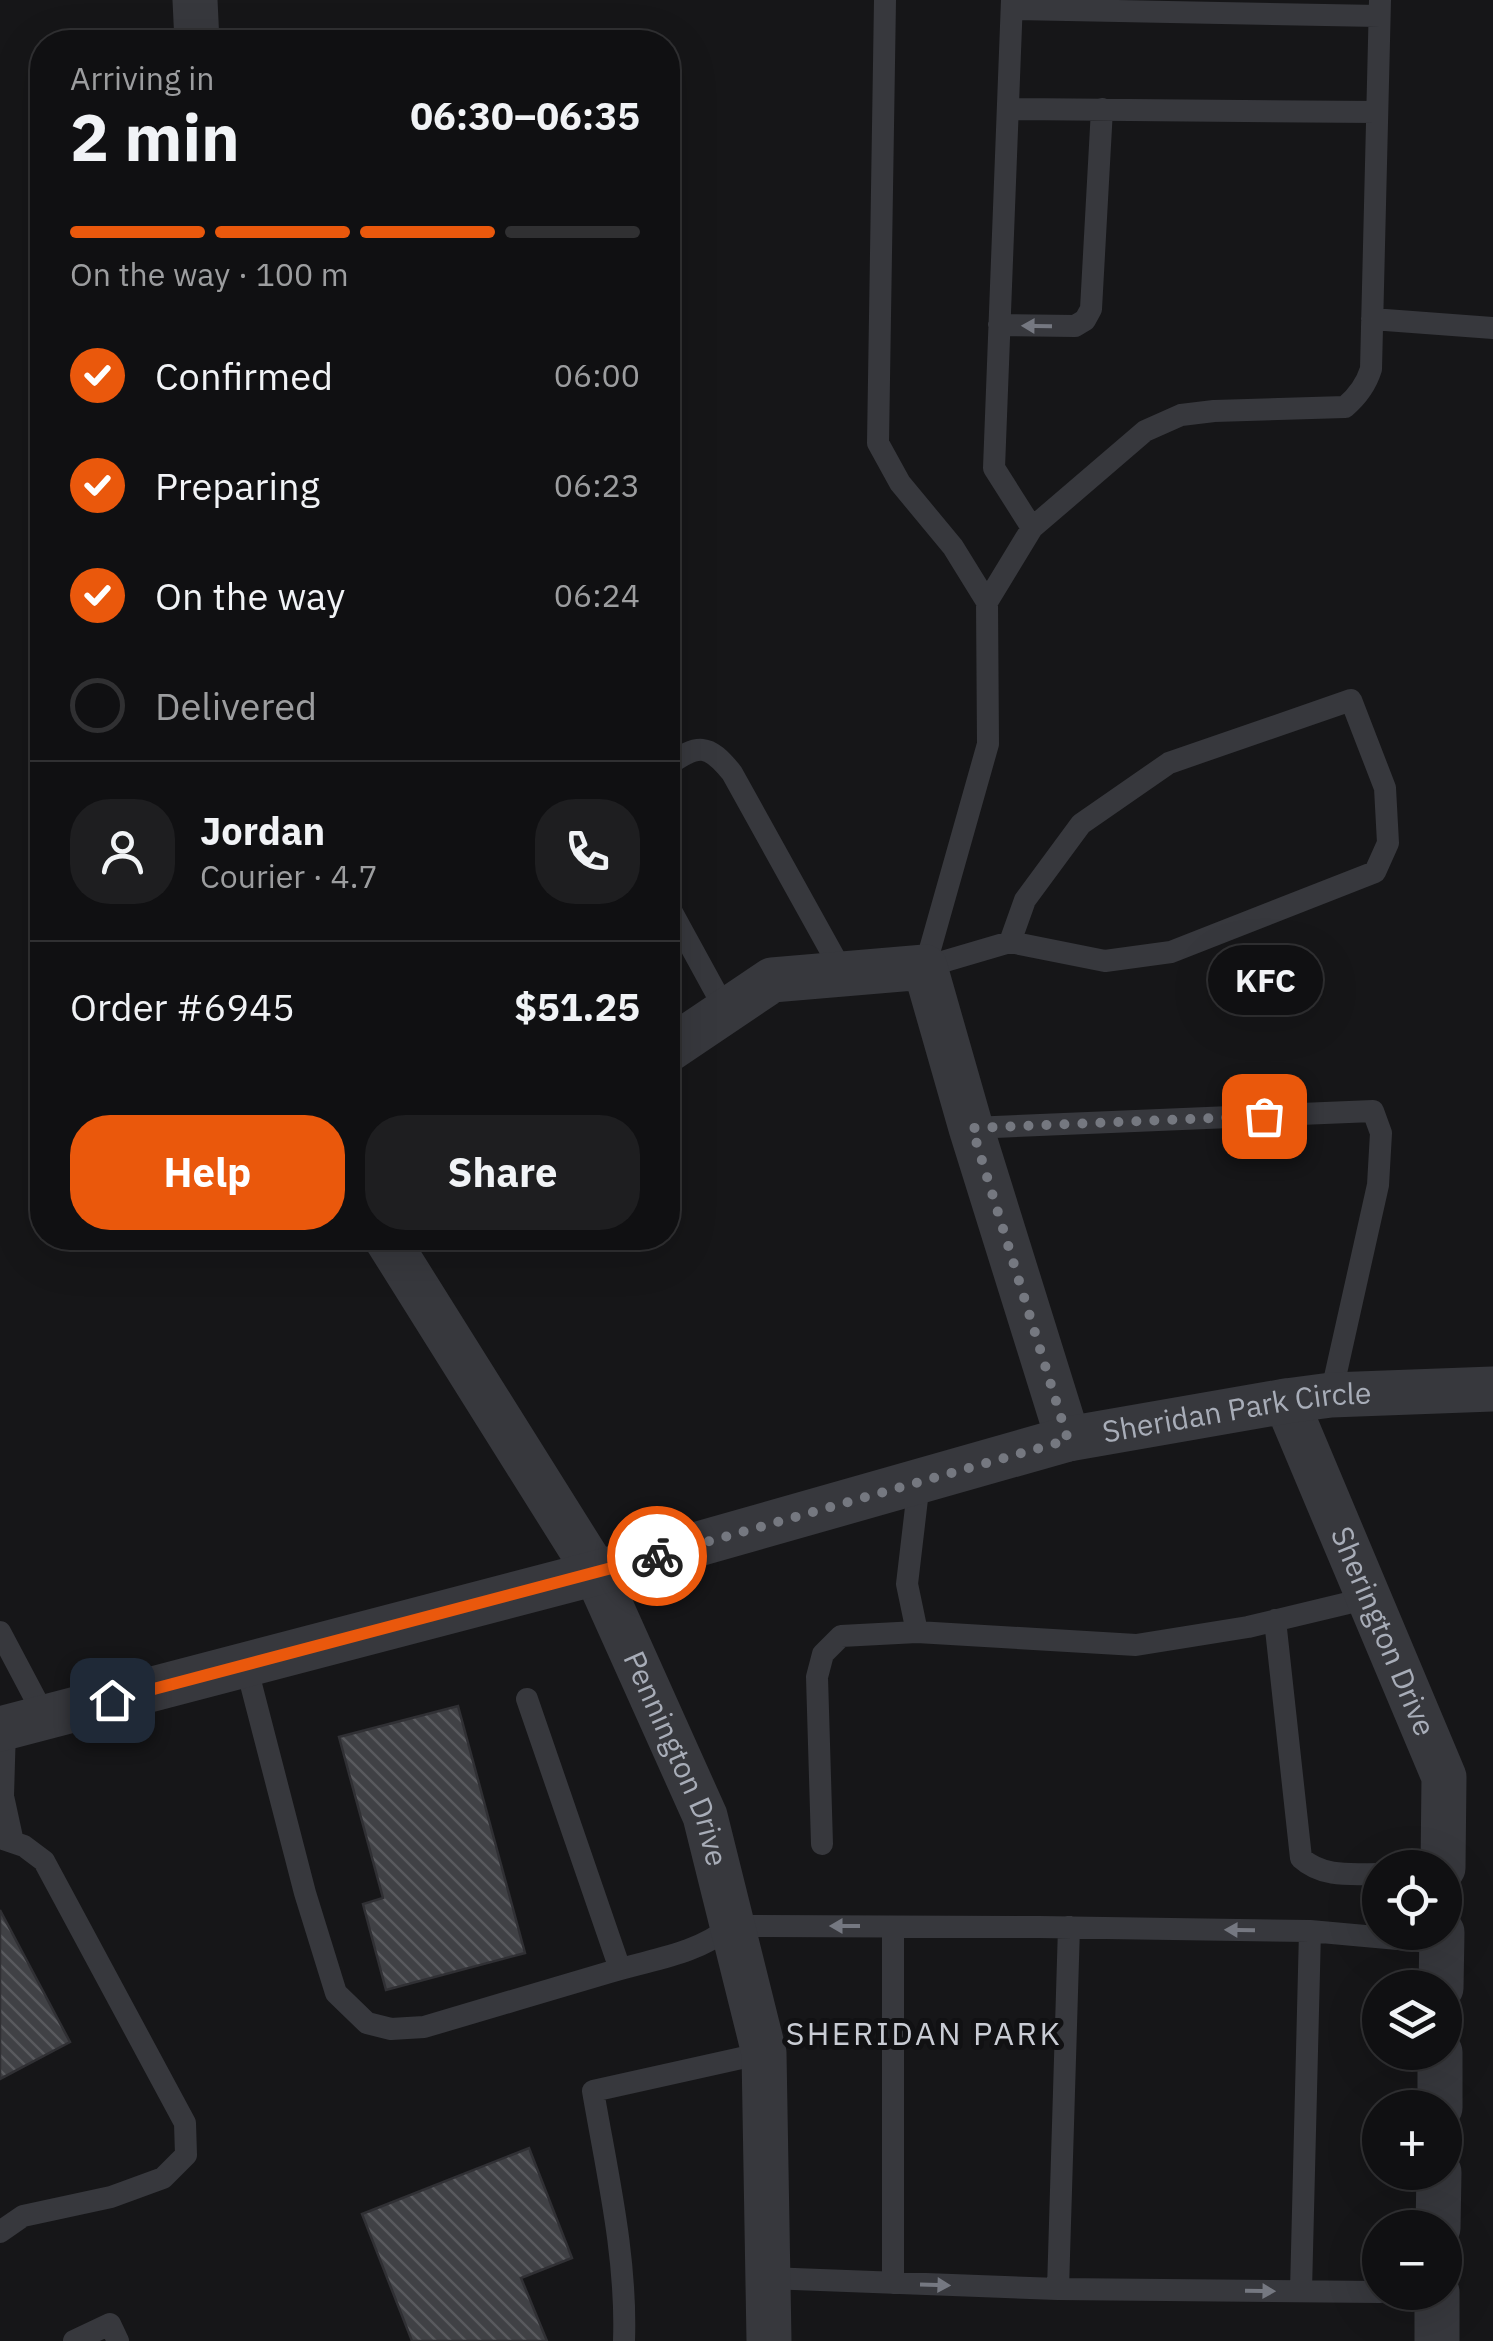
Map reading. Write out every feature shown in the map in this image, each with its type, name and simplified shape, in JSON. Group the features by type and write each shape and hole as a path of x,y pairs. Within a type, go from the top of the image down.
{"street":[{"path":"195,0 196,30"},
{"path":"680,1042 772,980 924,967 1068,1440"},
{"name":"Pennington Drive","path":"394,1250 596,1573 704,1816 764,2053 769,2341"},
{"name":"Sheridan Park Circle","path":"17,1725 596,1573 1068,1440 1331,1395 1493,1389"},
{"name":"Sherington Drive","path":"1286,1401 1444,1778 1443,1850"},
{"path":"1437,2310 1437,2341"}],"lane":[{"path":"886,0 878,444 900,483 953,547 987,602 988,744 924,967"},
{"path":"987,602 1032,528 1145,431 1181,415 1214,411 1345,407 1368,381 1379,8 1012,5 994,468 1032,528"},
{"path":"1008,108 1377,112"},
{"path":"1000,325 1075,326 1085,320 1091,309 1102,109"},
{"path":"1372,320 1493,328"},
{"path":"924,967 1010,942 1104,961 1170,952 1375,872 1388,842 1385,788 1351,700 1169,763 1081,824 1025,900 1010,942"},
{"path":"680,757 688,751 706,750 718,756 732,773 843,973"},
{"path":"680,927 726,1011"},
{"path":"972,1128 1373,1111 1381,1133 1378,1185 1331,1395"},
{"path":"918,1632 907,1584 919,1482"},
{"path":"822,1844 817,1677 823,1654 841,1636 918,1632 1136,1645 1369,1598"},
{"path":"1275,1620 1301,1858 1312,1868 1331,1873 1362,1874"},
{"path":"0,1632 17,1725 3,1796 7,1840 24,1846 44,1861 186,2123 186,2155 163,2178 111,2197 24,2216 0,2232"},
{"path":"246,1665 305,1894 336,1993 367,2022 391,2029 424,2027 686,1952 732,1926 1362,1934"},
{"path":"527,1699 620,1969"},
{"path":"893,1926 893,2283"},
{"path":"1058,2289 1069,1928"},
{"path":"1301,2291 1310,1932"},
{"path":"624,2341 617,2226 593,2091 764,2053"},
{"path":"768,2278 1058,2289 1362,2292"},
{"path":"74,2341 110,2324 118,2341"}],"building":[{"path":"458,1706 525,1953 386,1990 363,1904 383,1898 339,1737"},
{"path":"0,1910 70,2042 0,2079"},
{"path":"529,2148 572,2258 521,2278 547,2341 412,2341 362,2214"}],"way so far":[{"path":"657,1556 1068,1440 972,1128 1264,1116"}],"place":[{"name":"KFC","path":"1264,1116"}],"district":[{"name":"SHERIDAN PARK","path":"924,2034"}],"route":[{"path":"112,1700 657,1556"}]}
